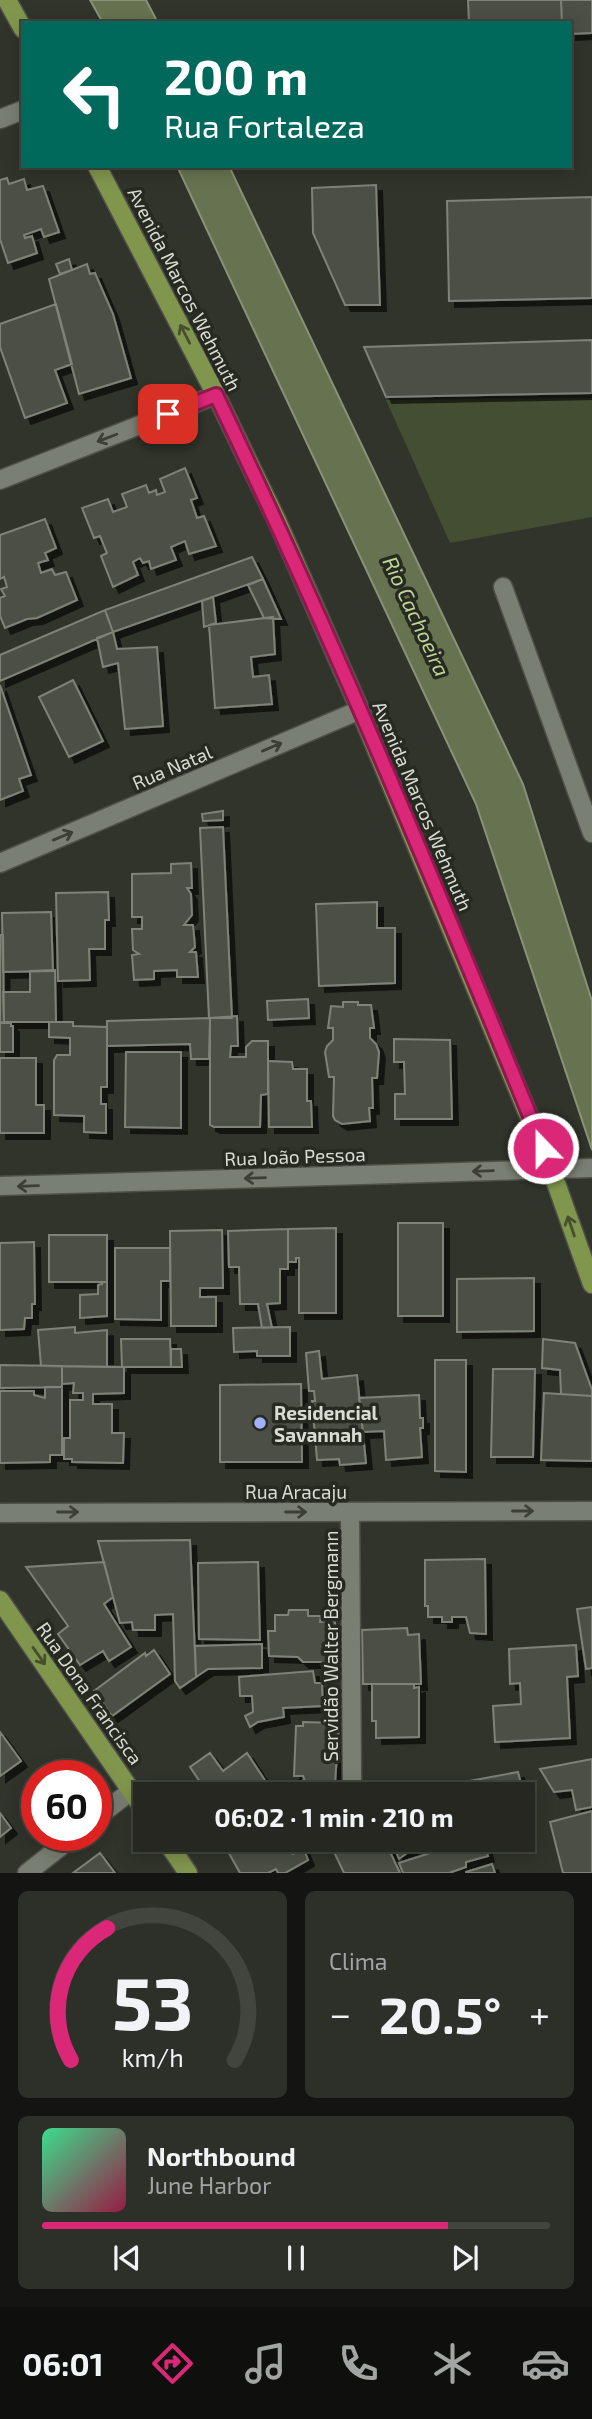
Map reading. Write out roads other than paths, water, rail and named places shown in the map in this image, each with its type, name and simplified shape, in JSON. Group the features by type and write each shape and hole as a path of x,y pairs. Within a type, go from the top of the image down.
{"main road":[{"path":"7,0 21,25"},
{"name":"Avenida Marcos Wehmuth","path":"97,168 216,395 277,522 360,710 551,1169 592,1284"},
{"name":"Rua Dona Francisca","path":"0,1600 133,1794"},
{"path":"174,1852 188,1873"}],"street":[{"path":"0,119 21,111"},
{"path":"0,480 216,395"},
{"path":"503,587 592,832"},
{"name":"Rua Natal","path":"0,863 360,710"},
{"name":"Rua João Pessoa","path":"0,1186 591,1168"},
{"name":"Rua Aracaju","path":"0,1513 592,1511"},
{"name":"Servidão Walter Bergmann","path":"350,1512 352,1780"},
{"path":"112,1806 131,1791"},
{"path":"27,1873 55,1851"}],"water":[{"path":"90,0 146,0 157,21 102,21"},
{"name":"Rio Cachoeira","path":"178,168 230,168 523,784 592,1001 592,1150 476,804"}],"place":[{"name":"Residencial Savannah","path":"260,1423"}]}
